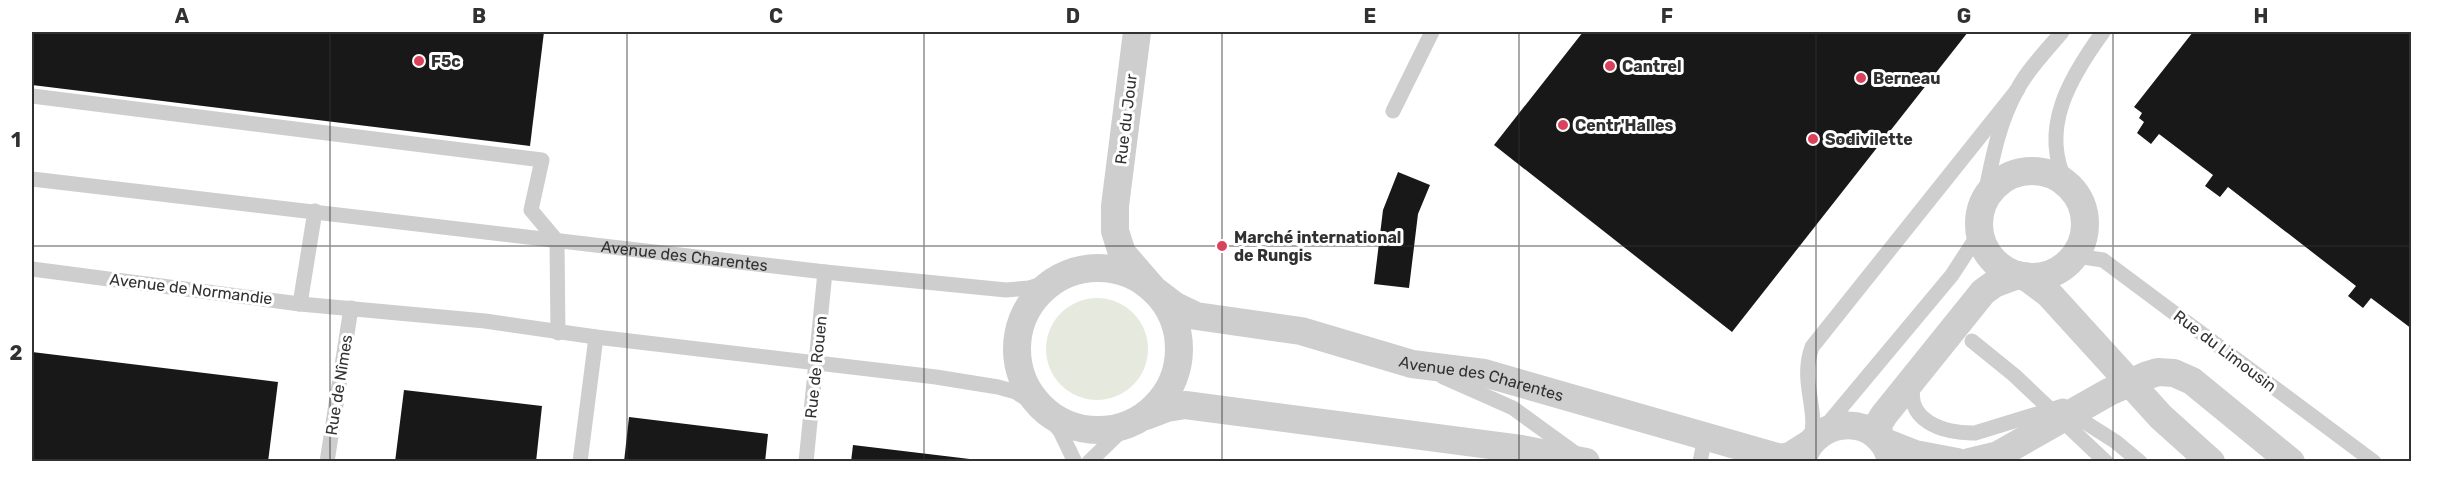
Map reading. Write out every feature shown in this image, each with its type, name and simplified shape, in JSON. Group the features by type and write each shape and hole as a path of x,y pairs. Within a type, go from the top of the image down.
{"street":[{"name":"Rue du Jour","path":"1137,32 1115,206 1115,231 1122,253 1154,290"},
{"path":"2037,171 2067,184 2078,196 2084,212 2085,228 2081,246 2070,262 2058,271 2040,277 2008,272 1996,263 1981,237 1981,214 1992,190 2005,179 2021,172 2037,171"},
{"name":"Rue du Jour","path":"1053,281 1096,248 1107,230 1115,206"},
{"path":"1146,416 1163,399 1174,378 1180,355 1178,331 1169,309 1154,290 1131,275 1105,268 1078,270 1053,281 1034,298 1022,320 1016,344 1018,369 1028,393 1044,411 1067,426 1094,431 1121,428 1167,408 1185,405 1521,449 1587,462"},
{"path":"1887,451 1879,423 1918,372 1983,292 1994,284 2022,276 2049,294 2101,395 2161,417 2211,462"},
{"name":"Avenue des Charentes","path":"1154,290 1176,306 1196,316 1301,331 1412,364 1484,372 1702,449 1781,458 1810,446 1830,428 1843,424 1868,430 1887,451 1957,462"},
{"path":"1969,462 1998,454 2028,427 2158,372 2174,373 2192,381 2291,462"}],"lane":[{"path":"1393,111 1432,32"},
{"path":"1810,446 1812,424 1806,374 1807,361 1812,347 2062,32"},
{"path":"2067,184 2057,161 2060,110 2068,83 2103,32"},
{"path":"1810,446 1952,275 1976,238 1995,145 2018,88"},
{"path":"32,96 542,160 531,210 557,241 558,333"},
{"path":"32,179 315,211 300,304"},
{"name":"Avenue des Charentes","path":"315,211 825,272 1006,290 1029,288 1053,281"},
{"name":"Rue du Limousin","path":"2070,262 2083,257 2103,260 2374,462"},
{"name":"Avenue de Normandie","path":"32,269 300,304 351,308"},
{"name":"Rue de Rouen","path":"806,462 825,272"},
{"path":"351,308 485,321 596,338 936,377 998,387 1016,392 1044,411 1065,438 1075,462"},
{"name":"Rue de Nîmes","path":"327,462 351,308"},
{"path":"580,462 596,338"},
{"path":"1972,341 2014,375 2106,462"},
{"path":"1412,364 1512,408 1587,462"},
{"path":"1918,372 1912,396 1922,417 1932,425 1945,431 1975,433 2028,427"},
{"path":"2014,375 2116,442 2140,462"},
{"path":"1089,462 1117,435 1146,416"}],"shaded area":[{"path":"1097,298 1116,302 1133,313 1144,330 1148,349 1144,368 1133,385 1116,396 1097,400 1078,396 1061,385 1050,368 1046,349 1050,330 1061,313 1078,302"}],"building":[{"path":"32,32 544,32 530,146 32,85"},
{"path":"1583,32 1968,32 1732,332 1494,145"},
{"path":"2193,32 2412,32 2412,329 2371,298 2363,308 2348,296 2356,286 2228,187 2220,197 2205,186 2213,175 2159,134 2151,144 2137,133 2144,122 2139,118 2142,113 2134,107"},
{"path":"1398,172 1430,185 1418,214 1409,288 1374,284 1383,210"},
{"path":"32,352 278,382 268,462 32,462"},
{"path":"404,390 542,406 536,462 395,462"},
{"path":"629,417 768,434 765,462 624,462"},
{"path":"853,445 978,460 978,462 851,462"}],"place":[{"name":"F5c","path":"419,61"},
{"name":"Cantrel","path":"1610,66"},
{"name":"Berneau","path":"1861,78"},
{"name":"Centr'Halles","path":"1563,125"},
{"name":"Sodivilette","path":"1813,139"},
{"name":"Marché international de Rungis","path":"1222,246"}]}
